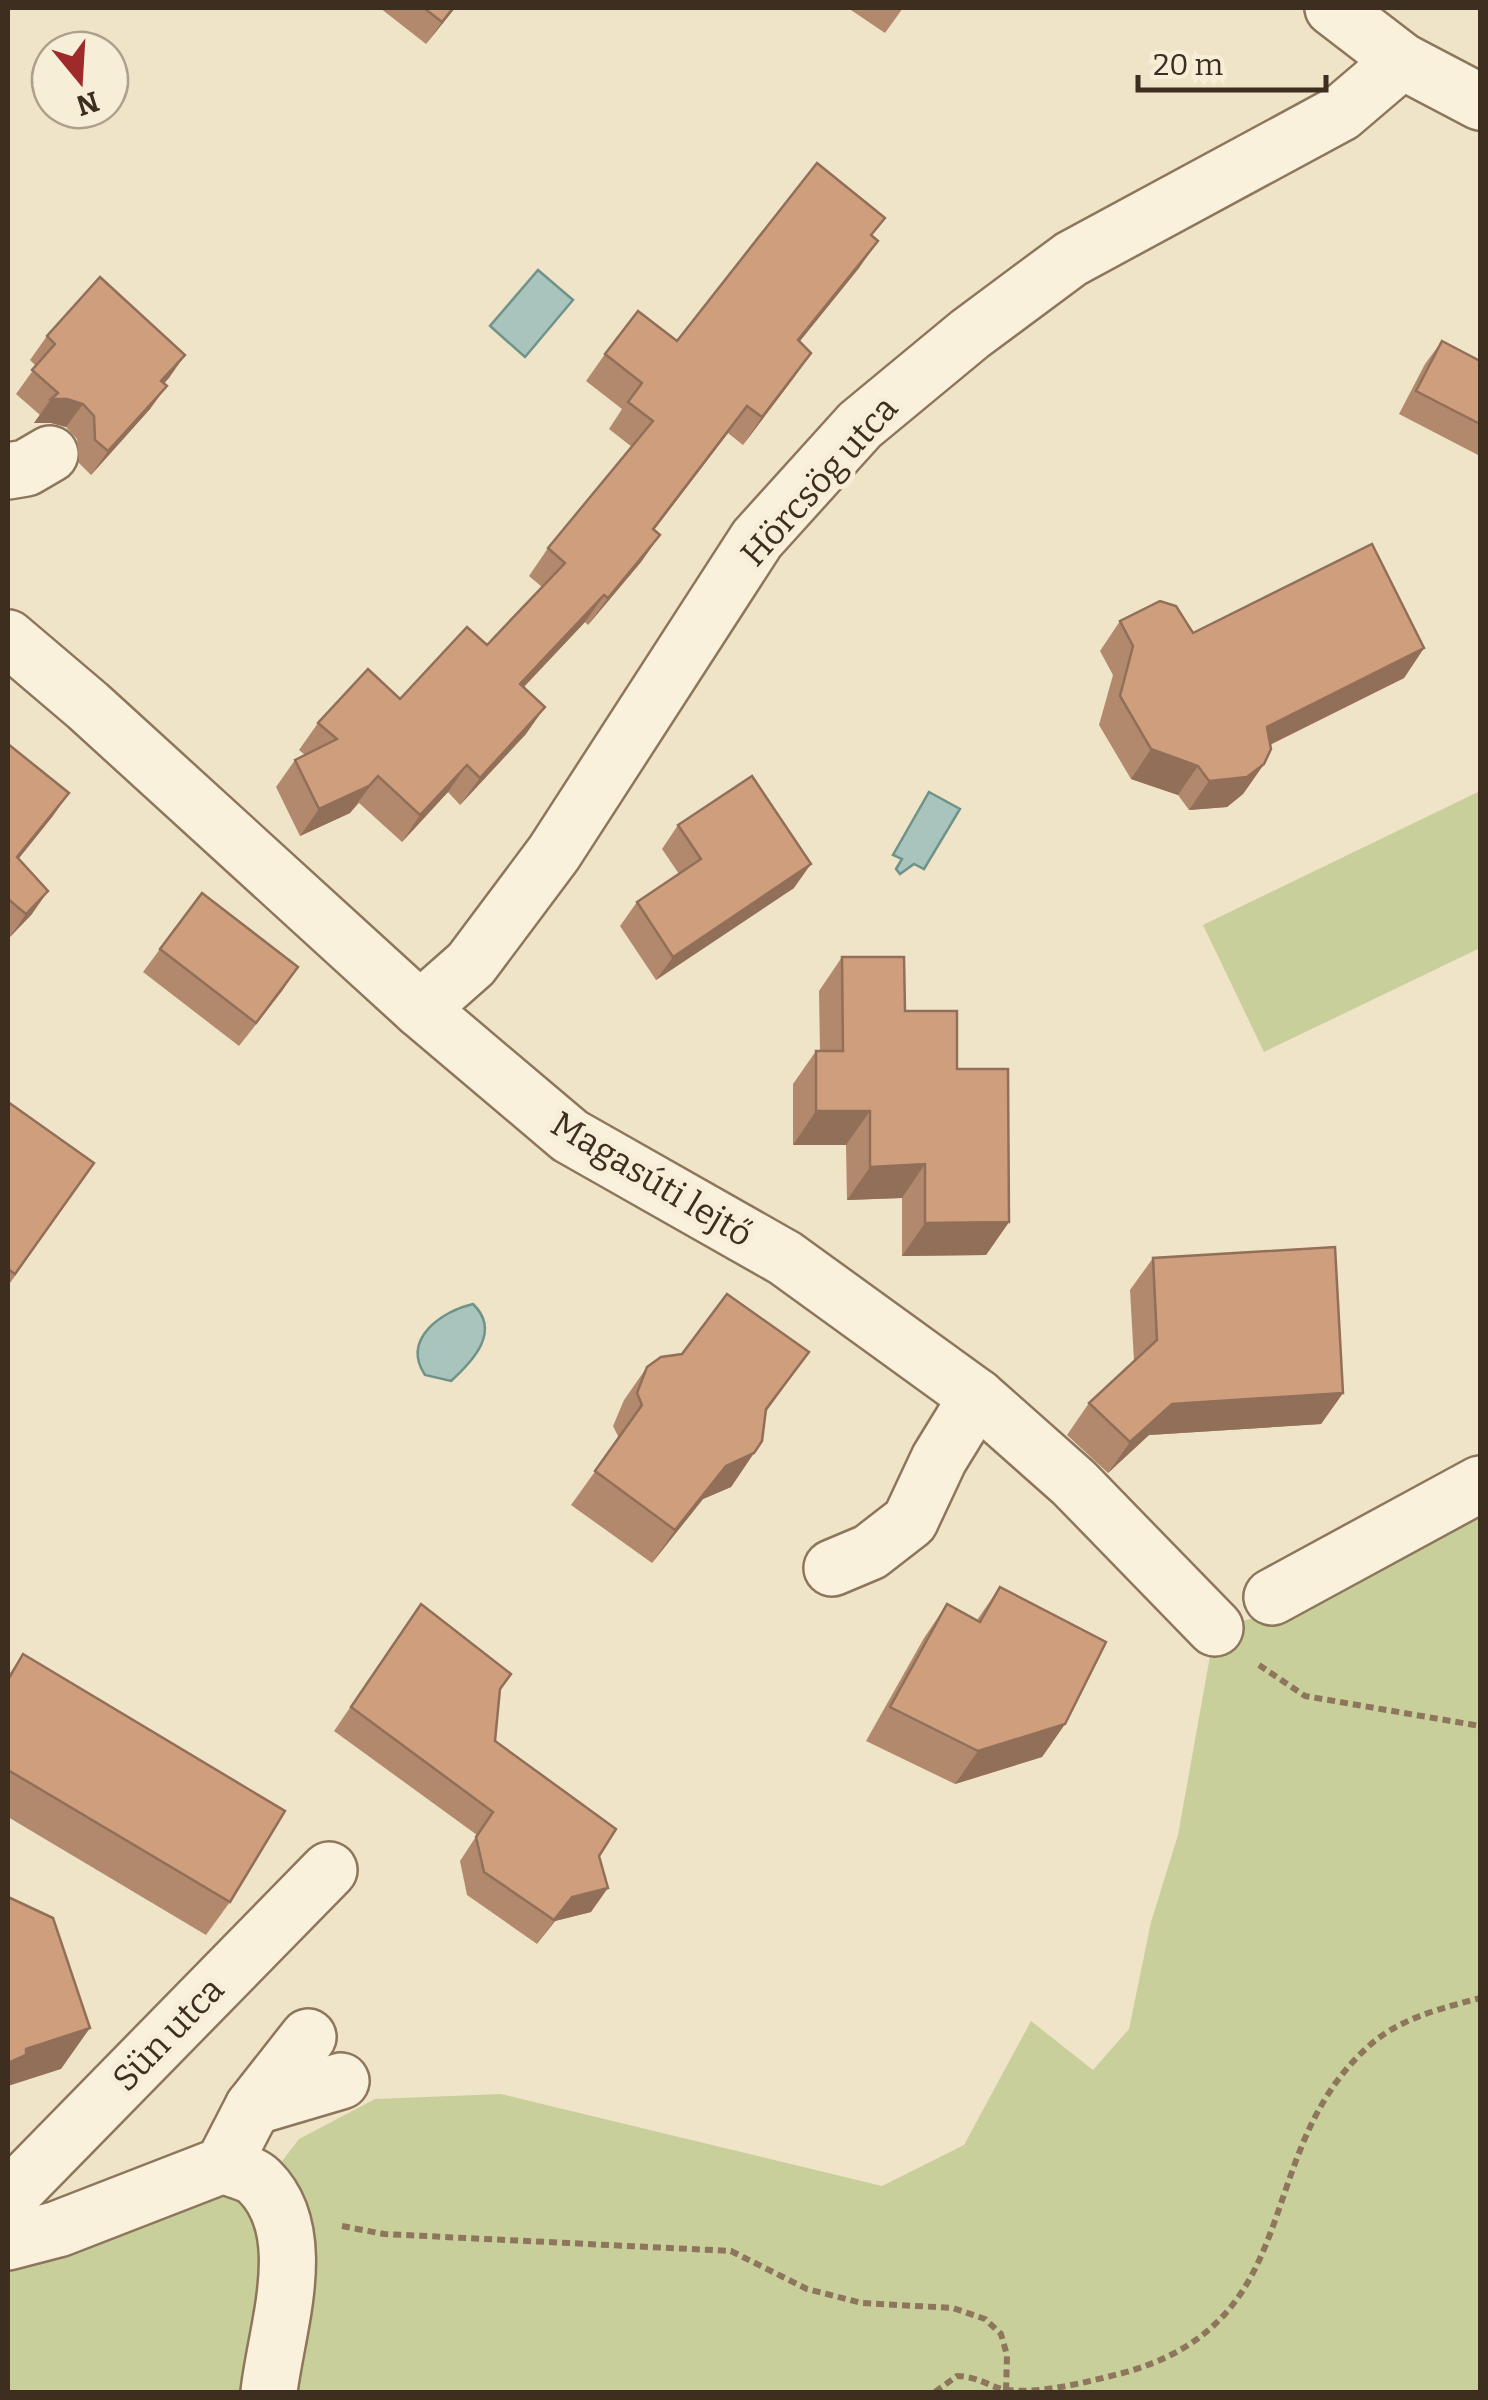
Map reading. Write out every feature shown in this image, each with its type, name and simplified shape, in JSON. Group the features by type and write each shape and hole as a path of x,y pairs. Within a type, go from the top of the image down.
{"street":[{"path":"1333,8 1402,61 1480,102"},
{"name":"Hörcsög utca","path":"420,1010 470,964 554,853 757,538 860,425 970,334 1071,259 1341,114 1402,61"},
{"name":"Magasúti lejtő","path":"8,638 88,706 420,1010 570,1136 785,1258 977,1397 1074,1483 1215,1628"},
{"path":"832,1568 870,1552 910,1520 939,1458 977,1397"},
{"path":"1272,1596 1480,1484"},
{"name":"Sün utca","path":"8,2198 329,1870"},
{"path":"8,2242 58,2229 223,2165 254,2107 308,2037"},
{"path":"254,2107 341,2081"},
{"path":"223,2165 258,2179 282,2215 288,2260 269,2392"}],"path":[{"path":"1275,1679 1304,1696 1480,1726"},
{"path":"935,2392 957,2376 980,2377 1005,2391 1084,2383 1152,2365 1201,2337 1232,2310 1262,2259 1300,2142 1370,2045 1419,2016 1480,1998"},
{"path":"282,2215 384,2234 731,2251 807,2289 862,2303 954,2308 985,2318 1001,2334 1007,2355 1005,2391"}],"green space":[{"path":"1480,791 1480,948 1264,1052 1203,925"},
{"path":"1480,1503 1480,2392 8,2392 8,2242 276,2169 299,2139 375,2099 501,2094 882,2186 964,2145 1031,2021 1093,2070 1129,2029 1151,1922 1178,1835 1215,1628 1281,1611"}],"water":[{"path":"538,270 573,300 525,357 490,326"},
{"path":"929,792 960,809 924,869 914,864 900,874 896,869 902,859 893,855"},
{"path":"473,1304 485,1324 475,1355 451,1381 425,1375 419,1362 421,1339 438,1320"}],"building":[{"path":"424,8 453,8 442,22"},
{"path":"817,163 885,218 871,235 878,241 798,340 811,353 762,417 747,406 653,529 660,535 608,598 604,595 520,684 545,707 480,778 467,765 420,815 378,776 369,786 319,809 295,760 337,739 318,723 368,669 400,699 467,627 487,645 565,563 548,548 653,421 628,402 642,383 605,354 638,311 677,341"},
{"path":"100,277 185,355 161,381 167,386 108,451 95,440 94,416 83,404 51,399 58,393 32,370 55,344 47,336"},
{"path":"1442,341 1480,361 1480,424 1416,391"},
{"path":"1372,544 1424,648 1267,727 1271,749 1264,764 1247,777 1209,781 1198,766 1151,749 1120,696 1133,646 1120,621 1160,601 1176,606 1193,633"},
{"path":"8,744 69,793 17,857 48,891 26,914 8,899"},
{"path":"752,776 811,864 673,957 637,902 701,859 678,825"},
{"path":"202,893 298,967 256,1023 160,949"},
{"path":"842,957 904,957 905,1011 957,1011 957,1069 1008,1069 1009,1222 925,1223 925,1164 870,1167 870,1111 816,1111 816,1051 843,1051"},
{"path":"8,1102 94,1163 15,1274 8,1269"},
{"path":"1335,1247 1343,1393 1172,1404 1130,1442 1089,1403 1157,1340 1153,1258"},
{"path":"727,1294 809,1352 766,1409 762,1441 754,1453 726,1466 675,1530 595,1471 642,1405 637,1393 647,1367 661,1357 682,1354"},
{"path":"1000,1587 1106,1642 1065,1724 978,1751 890,1707 947,1604 980,1622"},
{"path":"421,1604 511,1674 500,1689 495,1741 616,1829 599,1856 608,1888 572,1897 554,1920 484,1872 476,1837 493,1812 351,1707"},
{"path":"23,1654 285,1811 230,1902 8,1770 8,1680"},
{"path":"8,1897 53,1918 90,2028 26,2049 26,2055 8,2063"}]}
